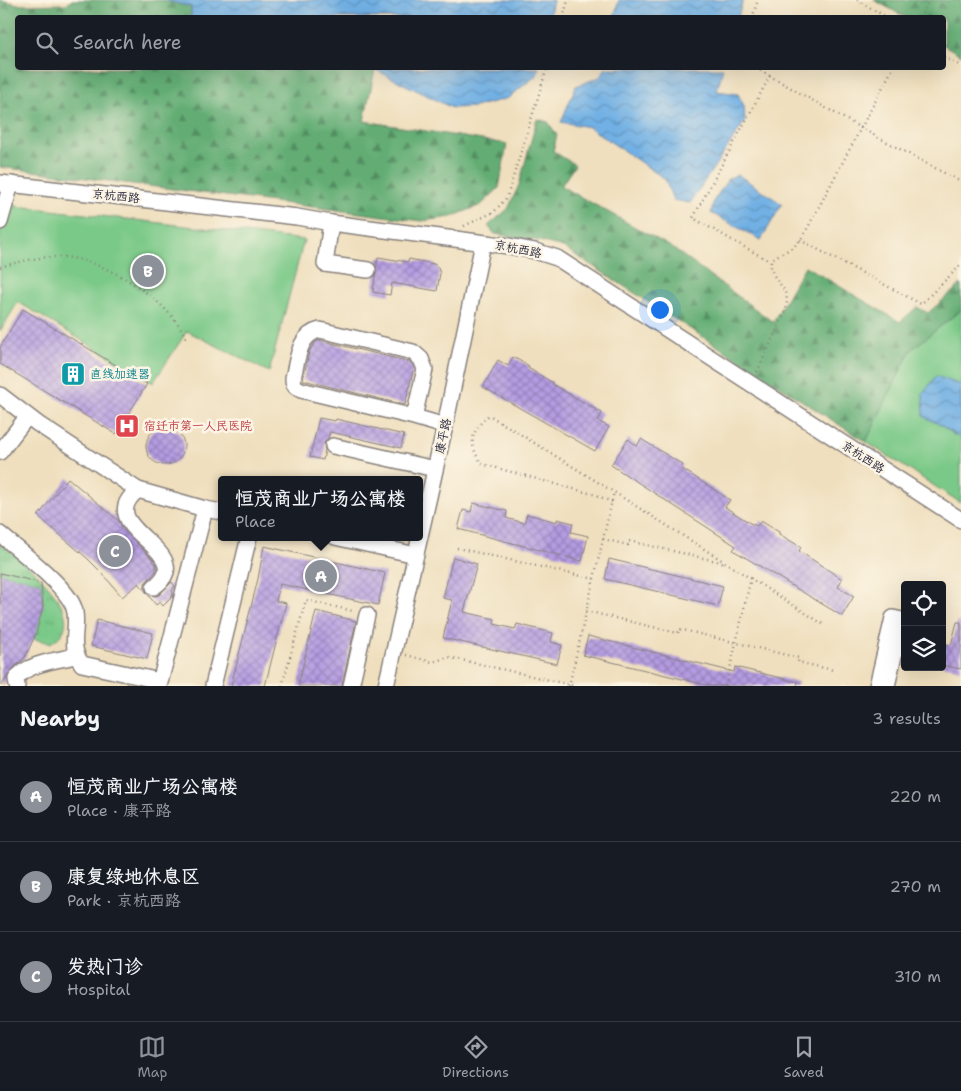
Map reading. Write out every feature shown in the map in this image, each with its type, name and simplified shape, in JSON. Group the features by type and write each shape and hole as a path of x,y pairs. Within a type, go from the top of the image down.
{"street":[{"name":"京杭西路","path":"6,184 297,216 331,223 535,251 557,258 961,520"},
{"path":"0,222 6,184"},
{"path":"331,223 325,264 368,270"},
{"name":"康平路","path":"423,523 483,243"},
{"path":"414,417 425,369 421,359 413,352 320,330 308,334 301,344 293,378 293,384 296,387 301,390 445,426"},
{"path":"0,395 27,417 138,490 218,511"},
{"path":"0,452 27,417"},
{"path":"333,446 435,469"},
{"path":"138,490 129,497 126,505 126,516 134,528 166,562 167,570 165,576 154,587"},
{"path":"0,534 40,569 69,598 74,609 76,656 82,664 159,684 205,509"},
{"path":"213,686 248,541"},
{"path":"353,541 416,555"},
{"name":"康平路","path":"386,686 419,541"},
{"path":"351,686 368,615"},
{"path":"877,686 893,618 902,620 886,686"},
{"path":"17,686 16,679 27,668 76,656"}],"path":[{"path":"564,15 568,0"},
{"path":"753,15 758,0"},
{"path":"857,0 883,15"},
{"path":"922,15 930,0"},
{"path":"946,57 961,66"},
{"path":"443,238 477,218 494,212 507,197 546,70"},
{"path":"760,70 961,182"},
{"path":"751,384 786,310 788,299 785,290 771,270 771,262 775,257 792,248 800,240 892,70"},
{"path":"770,76 693,218 771,262"},
{"path":"800,240 921,304 961,265"},
{"path":"0,268 38,257 66,258 102,267 130,282 150,296 179,324 187,340"},
{"path":"612,502 596,495 482,464 473,448 474,431 489,415 826,626"},
{"path":"569,685 614,492"},
{"path":"603,539 628,545 630,541 728,563"},
{"path":"457,548 594,579"},
{"path":"726,686 751,578"},
{"path":"282,686 306,600 368,615"},
{"path":"586,611 678,633 679,629 736,642 799,658 798,662 833,670"},
{"path":"394,652 432,662 449,657 575,686"}],"green space":[{"path":"0,0 22,5 67,4 72,0 163,0 191,7 191,15 15,15 15,70 375,70 364,121 507,144 499,188 481,205 451,217 422,221 0,167"},
{"path":"874,0 961,0 961,55 946,46 946,15 901,15"},
{"path":"537,119 548,122 557,135 553,151 575,165 561,186 671,247 773,322 805,266 900,322 917,307 928,313 961,284 961,310 911,350 866,442 563,247 495,234 488,226 508,209 519,185"},
{"path":"0,204 304,240 269,372 187,331 153,383 18,302 0,331"},
{"path":"961,310 961,503 866,442 911,350"},
{"path":"0,544 24,562 38,576 61,605 66,620 63,632 50,643 34,639 43,606 41,583 0,573"}],"water":[{"path":"163,0 553,0 550,15 191,15 191,7"},
{"path":"619,0 743,0 739,15 615,15"},
{"path":"376,70 538,70 537,75 508,98 475,107 452,108"},
{"path":"605,70 722,70 717,91 738,94 744,106 745,121 690,203 673,200 665,179 589,127 561,122 576,86 600,77"},
{"path":"738,175 782,204 761,240 711,213 714,200 729,178"},
{"path":"936,376 961,385 961,437 954,435 941,425 924,417 923,394"}],"building":[{"path":"378,257 408,262 409,259 434,264 440,273 437,291 392,283 390,295 373,292"},
{"name":"直线加速器","path":"23,309 147,384 116,434 0,364 0,347"},
{"path":"319,340 410,362 414,367 405,405 303,380 309,352"},
{"path":"513,357 529,366 528,368 552,384 602,413 598,421 609,427 595,451 483,387 498,360 508,366"},
{"path":"319,418 335,421 336,419 404,435 401,448 330,432 324,443 323,460 310,457"},
{"path":"165,427 178,433 184,446 178,459 165,465 152,459 146,446 152,433"},
{"path":"628,439 637,446 641,439 683,465 681,468 730,500 725,507 750,523 757,526 761,521 779,532 779,534 801,547 799,551 842,579 838,587 854,596 842,616 733,550 736,546 611,465"},
{"path":"68,478 119,521 123,529 156,565 156,571 145,583 147,593 155,596 159,595 172,582 175,586 172,591 172,597 163,606 160,602 156,605 139,583 122,597 87,558 38,516"},
{"path":"473,503 507,511 506,518 524,523 527,514 557,522 557,519 573,523 571,532 588,536 582,561 458,529 463,510 471,512"},
{"path":"264,546 385,573 378,605 280,584 276,601 286,603 265,686 231,686 258,579"},
{"path":"453,557 477,564 464,612 495,619 494,624 515,629 517,624 553,633 551,642 562,645 557,664 443,638 452,600 443,598"},
{"path":"609,559 723,586 718,606 605,579"},
{"path":"0,573 41,583 43,606 36,634 24,659 13,668 1,686"},
{"path":"316,611 356,621 342,686 298,686"},
{"path":"97,620 153,633 147,659 91,646"},
{"path":"957,622 961,622 961,669 946,666 946,644 951,645"},
{"path":"588,636 734,672 735,667 798,682 797,686 711,686 583,655"}],"place":[{"name":"康复绿地休息区","path":"148,271"},
{"name":"直线加速器","path":"73,374"},
{"name":"宿迁市第一人民医院","path":"127,426"},
{"name":"发热门诊","path":"115,551"},
{"name":"恒茂商业广场公寓楼","path":"321,576"}]}
